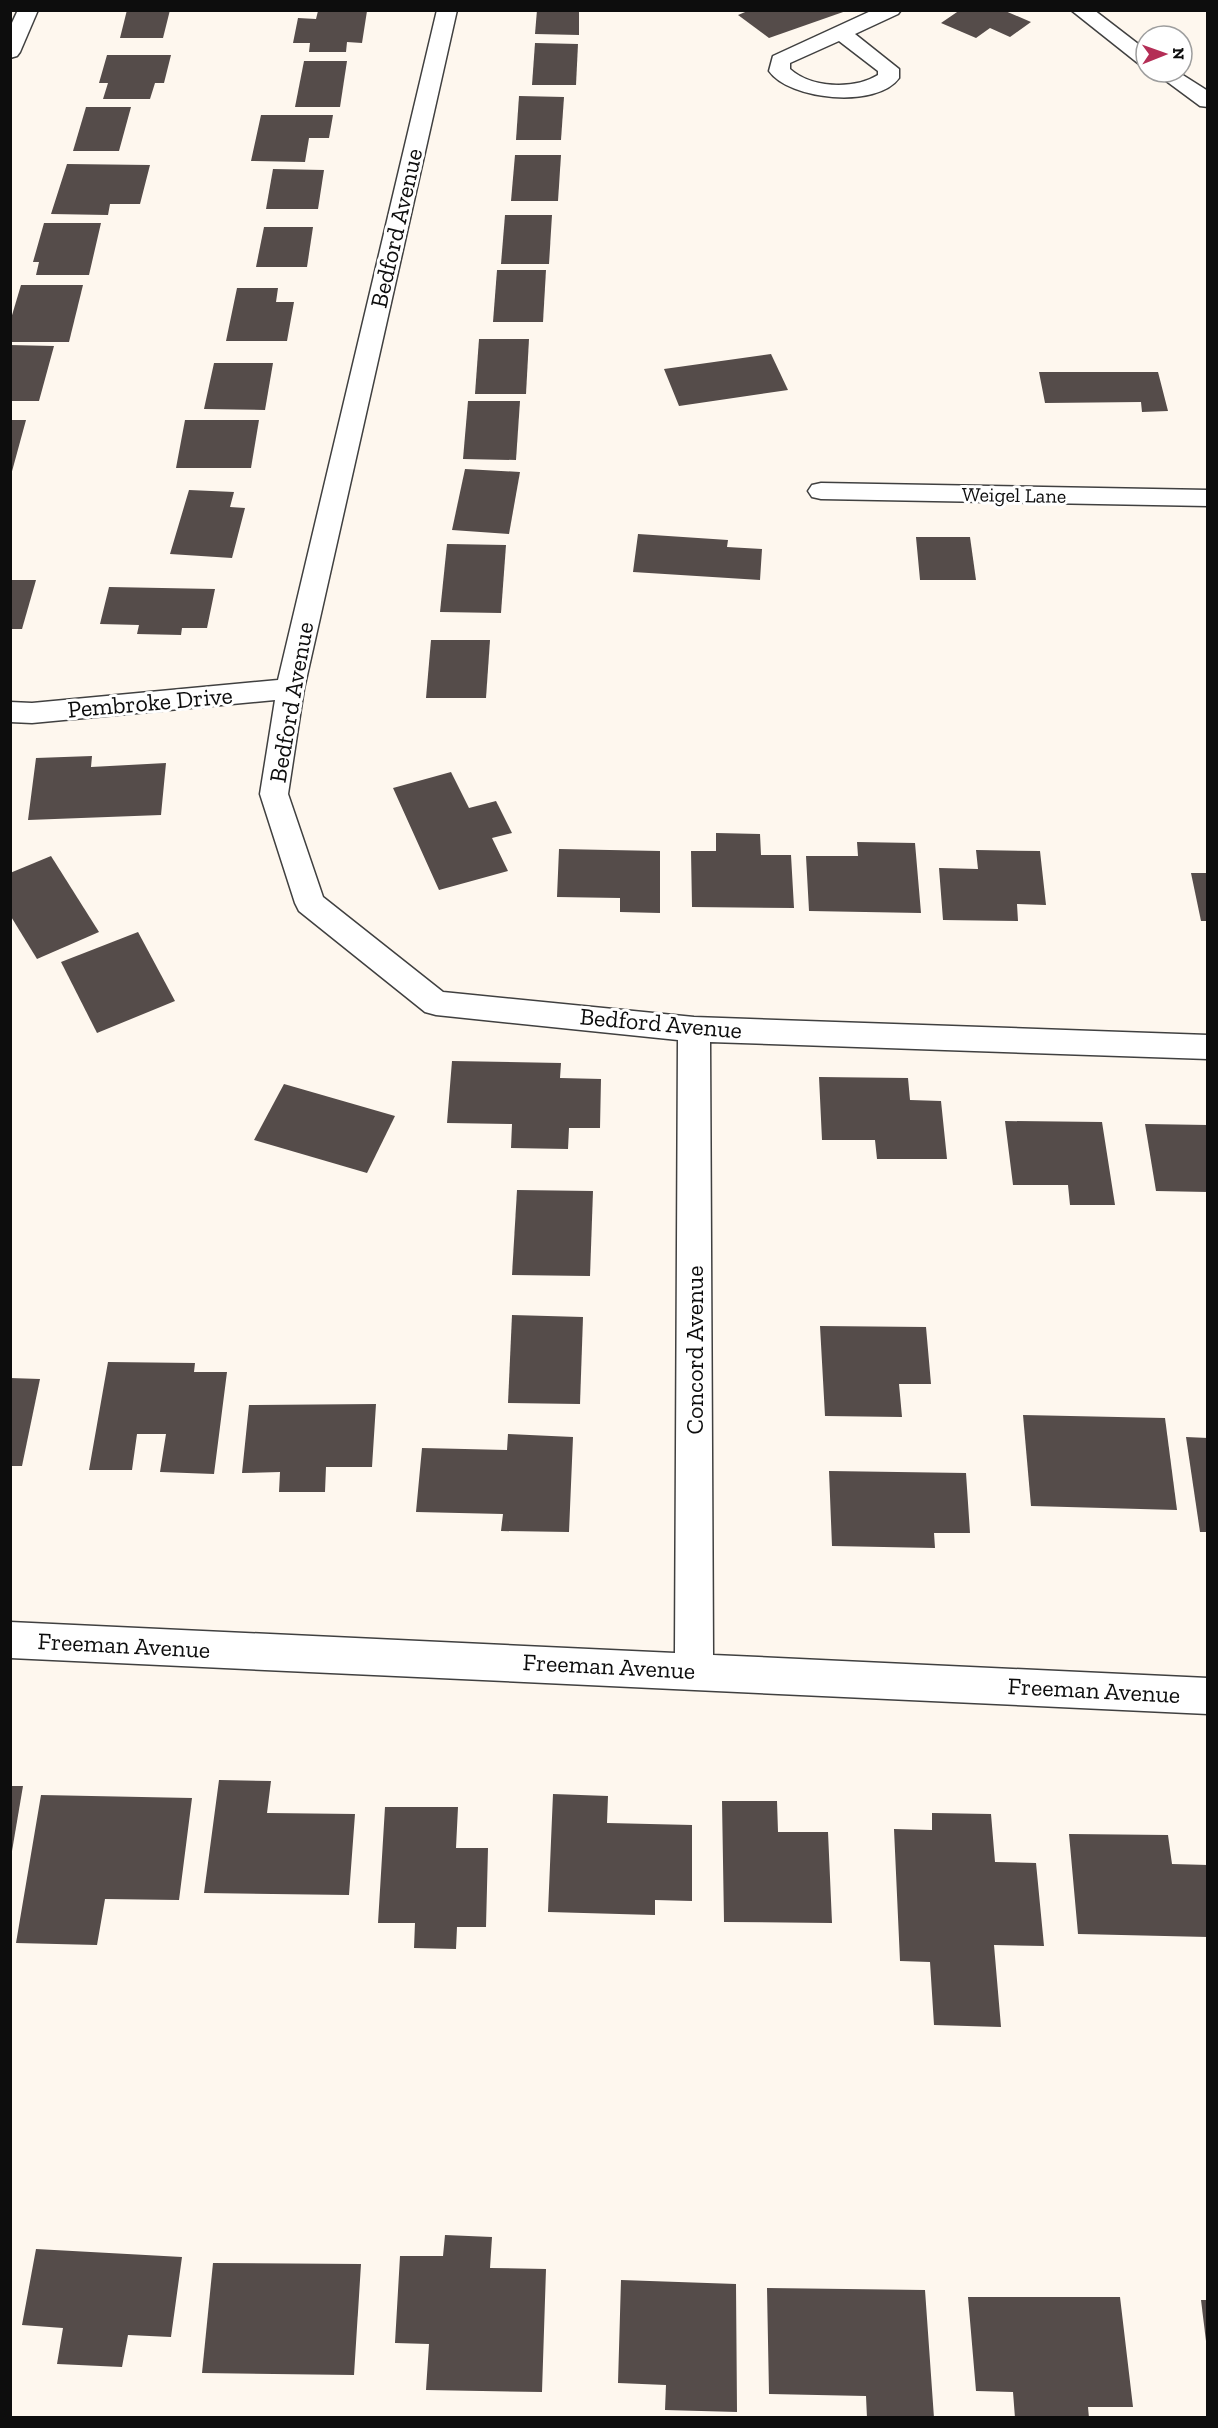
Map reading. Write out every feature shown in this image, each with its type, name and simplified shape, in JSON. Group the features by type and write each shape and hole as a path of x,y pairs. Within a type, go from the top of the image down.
{"street":[{"path":"10,52 28,10"},
{"name":"Bedford Avenue","path":"447,10 290,690 274,794 310,903 436,1003 694,1029 1208,1047"},
{"path":"842,34 889,69 888,78 880,85 860,89 826,90 794,83 780,71 780,60 891,10"},
{"path":"1081,10 1134,51"},
{"path":"1182,84 1208,101"},
{"name":"Weigel Lane","path":"821,491 1208,498"},
{"name":"Pembroke Drive","path":"10,712 32,713 290,690"},
{"name":"Concord Avenue","path":"694,1029 694,1670"},
{"name":"Freeman Avenue","path":"10,1640 694,1670 1208,1696"}],"building":[{"path":"127,10 170,10 163,38 120,38"},
{"path":"537,10 579,10 579,35 535,34"},
{"path":"750,10 846,11 769,38 738,15"},
{"path":"960,10 1003,10 1031,22 1010,37 990,28 976,38 941,23"},
{"path":"318,11 367,11 362,43 347,42 346,52 309,52 310,43 293,43 298,18 316,19"},
{"path":"535,43 578,44 576,85 532,85"},
{"path":"107,55 171,55 164,83 155,83 150,99 103,99 108,83 99,83"},
{"path":"304,61 347,61 340,107 295,107"},
{"path":"519,96 564,97 561,140 516,140"},
{"path":"86,107 131,107 119,151 73,151"},
{"path":"261,115 333,115 329,138 309,138 305,162 251,161"},
{"path":"515,155 561,155 558,201 511,201"},
{"path":"67,164 150,165 140,204 110,204 108,215 51,214"},
{"path":"273,169 324,170 318,209 266,209"},
{"path":"505,215 552,215 549,264 501,264"},
{"path":"44,223 101,223 89,275 36,275 39,262 33,262"},
{"path":"264,227 313,227 307,267 256,267"},
{"path":"497,270 546,270 543,322 493,322"},
{"path":"21,285 83,285 69,342 10,342 10,322"},
{"path":"237,288 278,288 276,302 294,302 287,341 226,341"},
{"path":"479,339 529,339 526,394 475,394"},
{"path":"10,345 54,346 39,401 10,401"},
{"path":"771,354 788,390 679,406 664,369"},
{"path":"214,363 273,363 265,410 204,409"},
{"path":"1039,372 1158,372 1168,411 1142,412 1141,402 1045,403"},
{"path":"468,401 520,401 516,460 463,459"},
{"path":"10,420 26,420 11,475 10,475"},
{"path":"185,420 259,420 251,468 176,468"},
{"path":"465,469 520,472 509,534 452,530"},
{"path":"189,490 234,492 230,507 245,508 232,558 170,554"},
{"path":"638,534 728,540 727,547 762,549 760,580 633,572"},
{"path":"916,537 970,537 976,580 920,580"},
{"path":"447,544 506,545 501,613 440,612"},
{"path":"10,580 36,580 22,629 10,629"},
{"path":"109,587 215,589 207,628 182,628 181,635 137,634 139,625 100,624"},
{"path":"431,640 490,640 486,698 426,698"},
{"path":"92,756 91,767 166,763 161,815 28,820 36,758"},
{"path":"451,772 469,808 496,801 512,833 492,838 508,871 439,890 393,788"},
{"path":"716,833 760,834 761,855 791,855 794,908 692,907 691,851 716,851"},
{"path":"857,842 915,843 921,913 809,911 806,856 858,856"},
{"path":"559,849 660,851 660,913 620,912 620,898 557,897"},
{"path":"976,850 1040,851 1046,905 1017,904 1018,921 943,920 939,868 978,869"},
{"path":"51,856 99,932 37,959 10,915 10,873"},
{"path":"1191,873 1208,873 1208,921 1201,921"},
{"path":"138,932 175,1001 97,1033 61,962"},
{"path":"452,1061 561,1063 560,1078 601,1079 600,1128 569,1128 568,1149 511,1148 512,1124 447,1123"},
{"path":"819,1077 908,1078 910,1100 941,1101 947,1159 877,1159 875,1140 822,1140"},
{"path":"284,1084 395,1116 367,1173 254,1140"},
{"path":"1005,1121 1102,1122 1115,1205 1070,1205 1068,1185 1013,1185"},
{"path":"1145,1124 1208,1125 1208,1192 1156,1191"},
{"path":"517,1190 593,1191 590,1276 512,1275"},
{"path":"512,1315 583,1317 580,1404 508,1403"},
{"path":"820,1326 926,1327 931,1384 899,1384 902,1417 825,1416"},
{"path":"108,1362 195,1363 194,1372 227,1372 214,1474 160,1472 166,1434 137,1434 132,1470 89,1470"},
{"path":"10,1378 40,1379 22,1466 10,1466"},
{"path":"376,1404 372,1467 326,1467 325,1492 279,1492 280,1472 242,1473 249,1405"},
{"path":"1023,1415 1165,1418 1177,1510 1031,1506"},
{"path":"508,1434 573,1437 569,1532 501,1531 503,1514 416,1512 422,1448 507,1450"},
{"path":"1186,1437 1208,1438 1208,1532 1200,1532"},
{"path":"829,1471 966,1473 970,1533 934,1533 935,1548 832,1546"},
{"path":"219,1780 271,1781 267,1813 355,1814 349,1895 204,1893"},
{"path":"10,1786 23,1786 12,1851 10,1851"},
{"path":"553,1794 608,1796 607,1823 692,1825 692,1901 655,1900 655,1915 548,1912"},
{"path":"41,1795 192,1798 179,1900 105,1899 97,1945 16,1943"},
{"path":"722,1801 777,1801 778,1832 828,1832 832,1923 724,1922"},
{"path":"385,1807 458,1807 456,1848 488,1848 486,1927 457,1927 456,1949 414,1948 415,1923 378,1923"},
{"path":"932,1813 991,1814 995,1862 1036,1863 1044,1946 994,1945 1001,2027 934,2025 930,1962 900,1961 894,1829 932,1830"},
{"path":"1069,1834 1168,1835 1172,1864 1208,1865 1208,1937 1078,1934"},
{"path":"445,2235 492,2237 490,2268 546,2269 542,2392 426,2390 429,2344 395,2343 400,2256 443,2256"},
{"path":"36,2249 182,2257 171,2337 128,2335 122,2367 57,2364 63,2328 22,2325"},
{"path":"213,2263 361,2264 354,2375 202,2373"},
{"path":"621,2280 736,2284 737,2412 665,2410 666,2385 618,2383"},
{"path":"767,2288 925,2290 934,2418 867,2418 866,2396 769,2394"},
{"path":"968,2297 1120,2297 1133,2407 1088,2407 1089,2418 1015,2418 1013,2392 976,2391"},
{"path":"1201,2300 1208,2300 1208,2341 1206,2341"}]}
